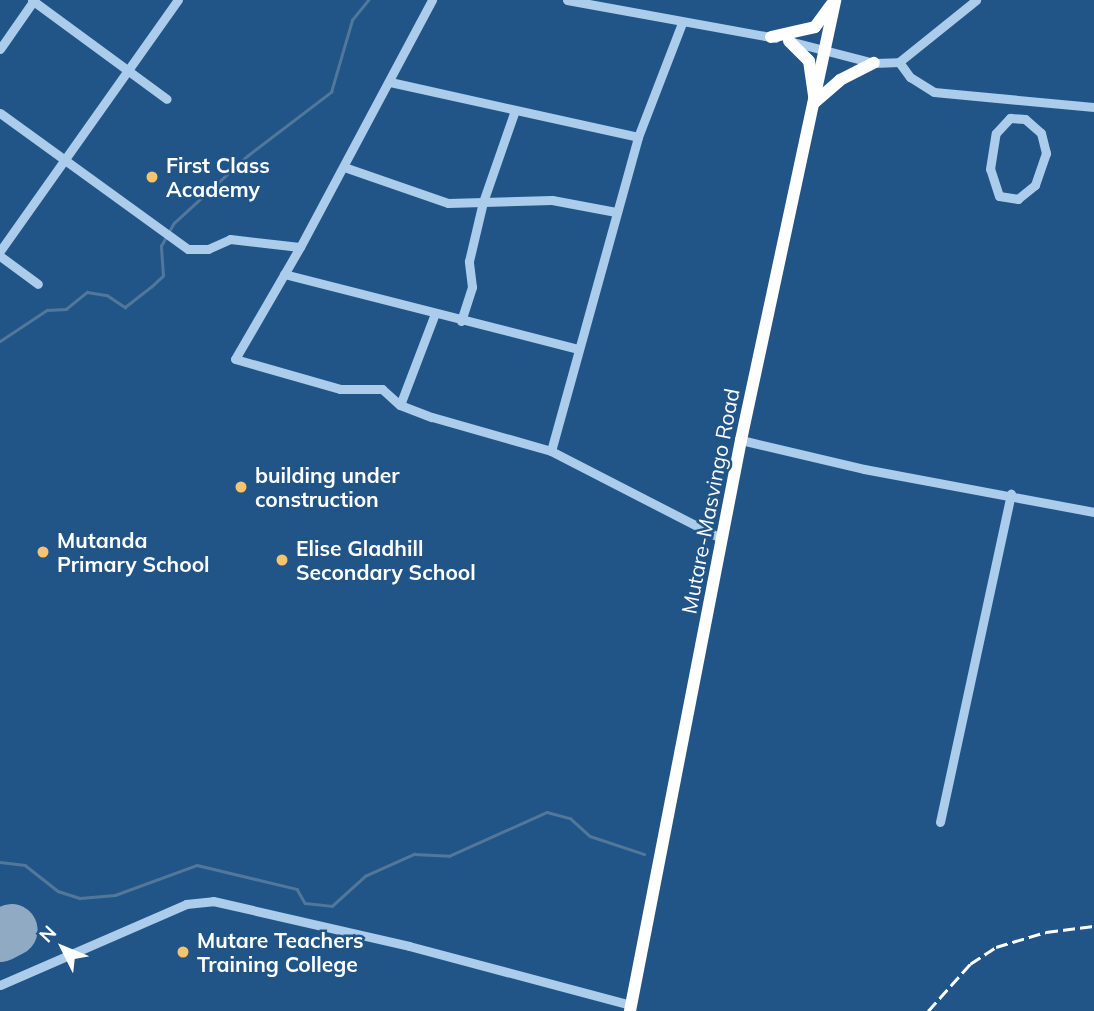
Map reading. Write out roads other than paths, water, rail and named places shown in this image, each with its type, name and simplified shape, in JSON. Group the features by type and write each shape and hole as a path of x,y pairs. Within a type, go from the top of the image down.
{"highway":[{"path":"771,37 815,27 835,0"},
{"name":"Mutare-Masvingo Road","path":"630,1008 741,440 835,0"},
{"path":"789,41 809,61 815,102"},
{"path":"815,102 840,80 874,63"}],"street":[{"path":"0,49 33,0 167,99"},
{"path":"38,284 0,253 130,72 178,0"},
{"path":"432,0 344,167 235,359 340,389 382,389 400,405 551,451 722,539"},
{"path":"567,0 825,48 874,63 899,62 976,0"},
{"path":"551,451 638,137 682,23"},
{"path":"899,62 910,77 934,93 1094,107"},
{"path":"390,82 638,137"},
{"path":"461,321 472,287 469,261 483,202 515,110"},
{"path":"0,113 183,246 208,249 230,239 300,247"},
{"path":"1010,118 1025,119 1041,133 1046,153 1030,192 1013,199 999,196 992,185 992,159 1002,124 1010,118"},
{"path":"344,167 448,203 552,200 616,212"},
{"path":"285,274 434,316 578,349"},
{"path":"400,405 434,316"},
{"path":"741,440 864,469 1011,494 1094,512"},
{"path":"940,822 1011,494"},
{"path":"0,985 175,909 213,901 469,961 630,1008"}],"waterway":[{"path":"0,341 47,310 66,309 87,292 107,295 125,307 163,276 161,246 174,223 247,156 331,92 352,20 368,0"},
{"path":"0,862 25,865 58,891 80,898 115,895 197,865 297,889 305,903 332,906 365,876 414,854 449,856 547,812 570,818 590,836 644,854"}],"railway":[{"path":"928,1011 970,964 996,947 1046,932 1094,926"}],"place":[{"name":"First Class Academy","path":"152,177"},
{"name":"building under construction","path":"241,487"},
{"name":"Mutanda Primary School","path":"43,552"},
{"name":"Elise Gladhill Secondary School","path":"282,560"},
{"name":"Mutare Teachers Training College","path":"183,952"}]}
